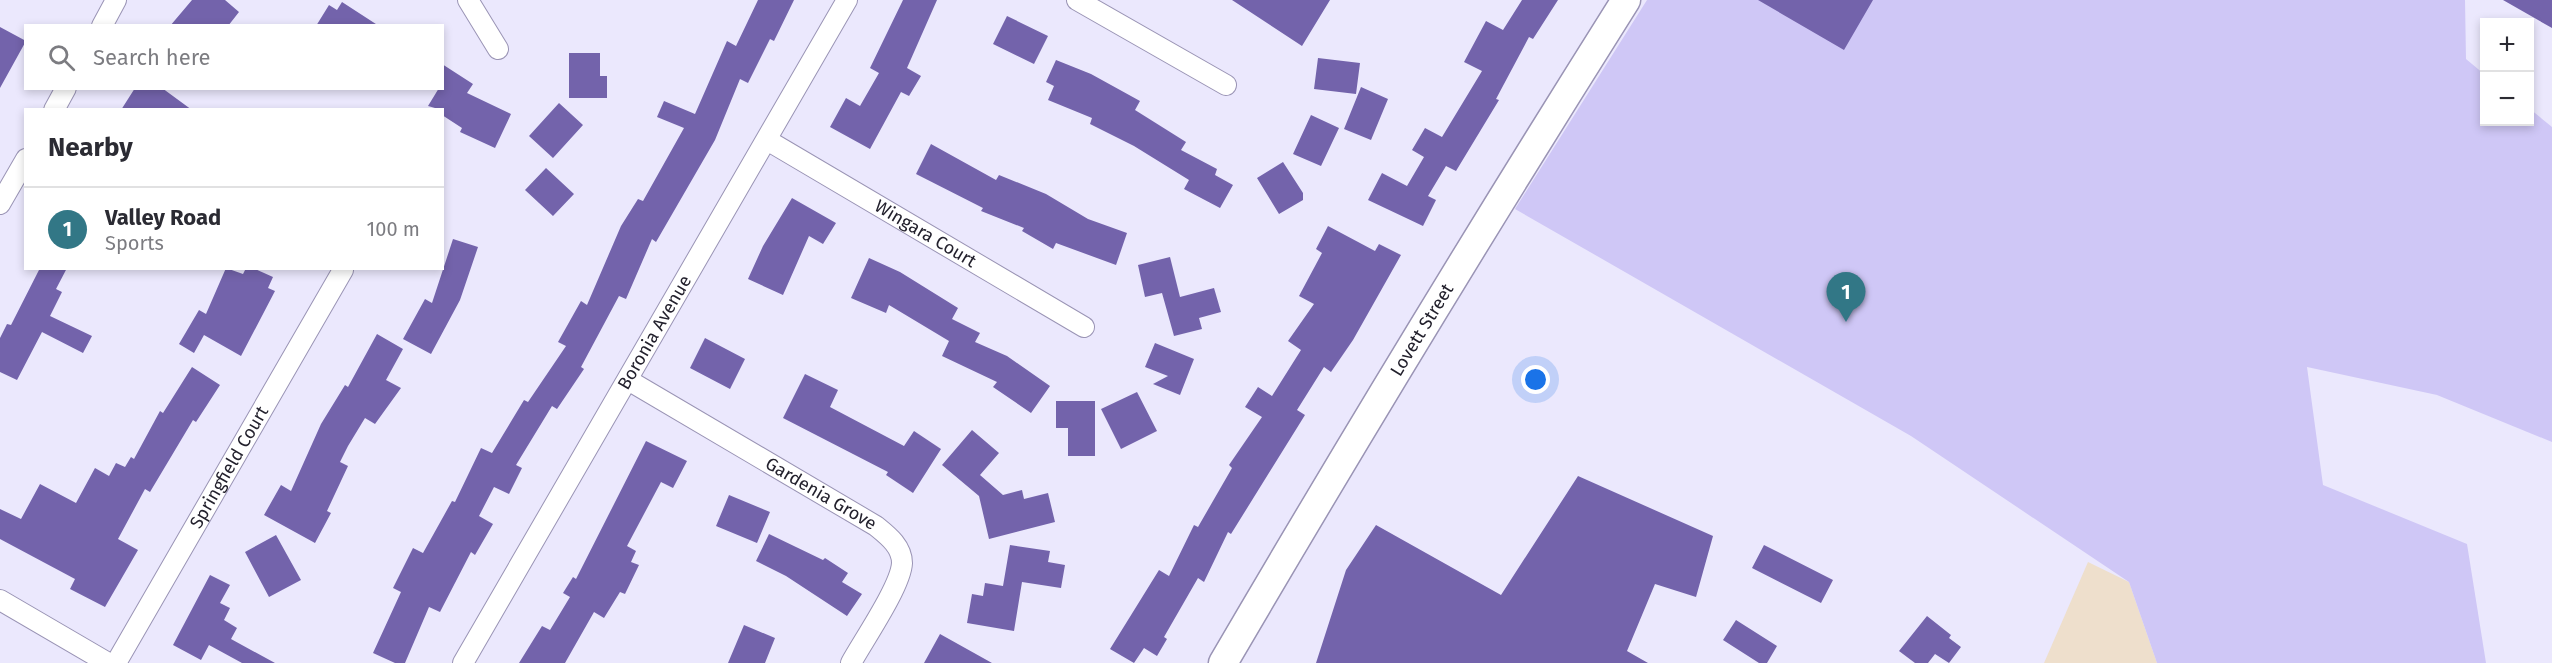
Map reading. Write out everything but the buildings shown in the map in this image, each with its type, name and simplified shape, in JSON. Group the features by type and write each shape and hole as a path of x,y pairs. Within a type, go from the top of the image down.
{"street":[{"path":"103,24 116,0"},
{"path":"468,0 498,49"},
{"name":"Boronia Avenue","path":"463,663 847,0"},
{"path":"1077,0 1226,85"},
{"name":"Lovett Street","path":"1223,663 1474,242 1626,0"},
{"path":"55,108 65,90"},
{"name":"Wingara Court","path":"767,140 1084,327"},
{"path":"0,204 24,162"},
{"name":"Springfield Court","path":"116,663 343,270"},
{"name":"Gardenia Grove","path":"628,380 876,525 895,542 902,562 896,583 851,663"},
{"path":"0,600 108,663"}],"shaded area":[{"path":"1647,0 2465,0 2466,59 2480,71 2480,126 2534,126 2534,112 2552,127 2552,442 2437,395 2307,367 2323,485 2467,544 2486,663 2157,663 2129,582 1911,436 1515,209"},
{"path":"2088,562 2129,582 2157,663 2044,663"}],"place":[{"name":"Valley Road","path":"1846,322"}]}
